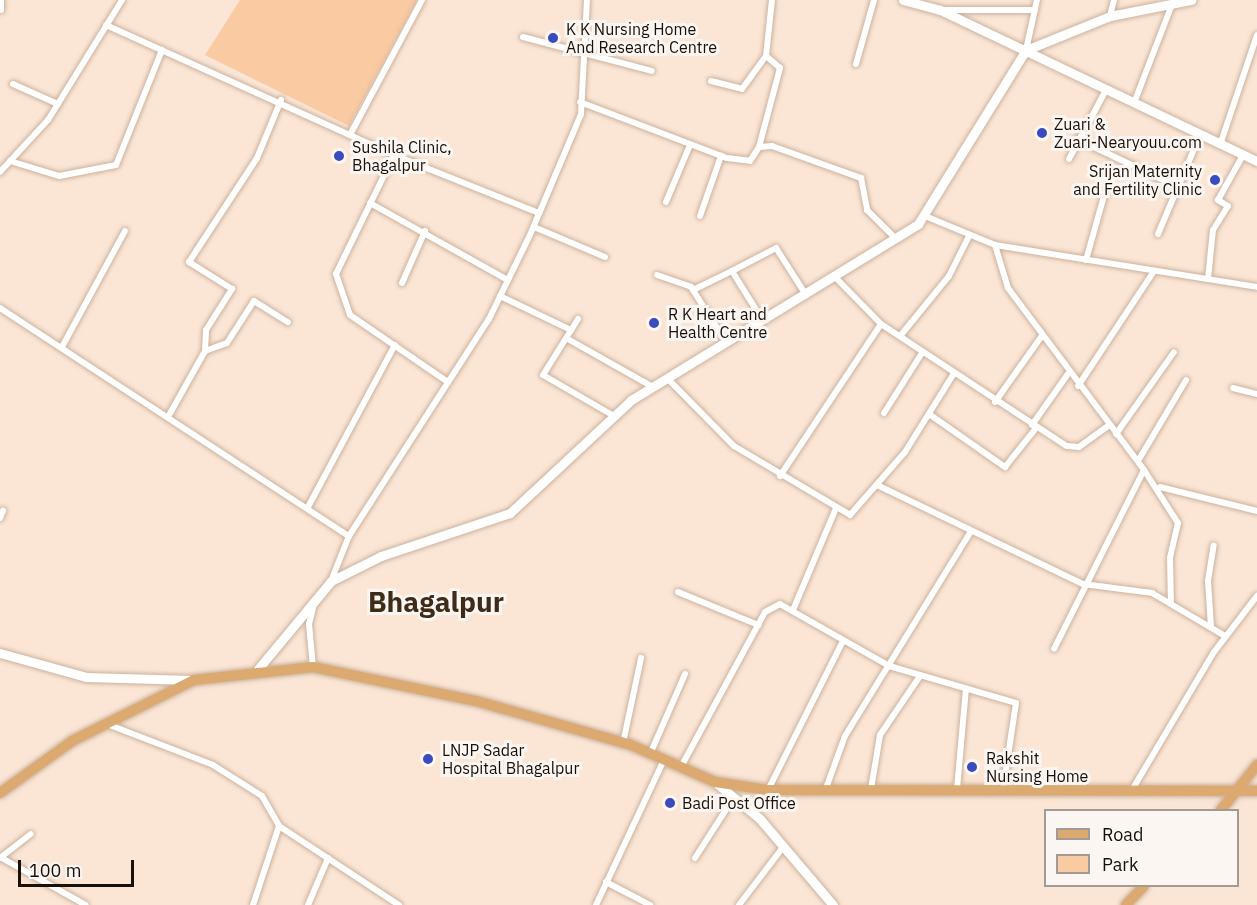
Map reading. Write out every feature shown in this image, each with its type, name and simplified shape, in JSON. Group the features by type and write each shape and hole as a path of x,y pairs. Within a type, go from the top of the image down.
{"main road":[{"path":"0,793 107,723 194,680 258,669 314,667 476,701 651,752 716,782 768,790 1257,791"},
{"path":"1222,809 1241,791 1257,765"},
{"path":"1126,905 1141,887"}],"street":[{"path":"1,0 1,10"},
{"path":"1,169 58,104 122,0"},
{"path":"351,133 422,0"},
{"path":"331,581 349,536 500,296 534,227 581,114 580,54 586,0"},
{"path":"711,81 742,89 766,56 772,0"},
{"path":"856,64 874,0"},
{"path":"903,0 940,10 1257,161"},
{"path":"258,669 331,581 381,556 510,513 614,416 653,387 836,278 896,239 925,216 1026,50 1037,0"},
{"path":"1110,16 1113,0"},
{"path":"1026,50 1110,16 1157,2 1191,0"},
{"path":"1134,104 1173,2"},
{"path":"940,10 983,6 1035,10"},
{"path":"106,25 281,100 394,154 539,213"},
{"path":"1220,145 1257,35"},
{"path":"523,37 580,54 652,70"},
{"path":"10,161 59,176 117,165 162,50"},
{"path":"580,102 721,156 750,161 759,147 780,68 766,56"},
{"path":"13,84 58,104"},
{"path":"1069,159 1077,139 1106,90"},
{"path":"168,417 205,351 206,330 232,288 189,262 257,158 281,100"},
{"path":"1158,234 1176,186 1200,135"},
{"path":"1077,139 1176,186"},
{"path":"666,202 690,145"},
{"path":"759,147 772,146 861,178 867,210 896,239"},
{"path":"394,154 335,269 350,315 448,382"},
{"path":"1208,279 1213,230 1228,206 1218,200 1243,155"},
{"path":"700,216 721,156"},
{"path":"1086,260 1106,189"},
{"path":"370,203 425,231 508,280"},
{"path":"925,216 995,245 1257,287"},
{"path":"534,227 605,256"},
{"path":"62,347 125,231"},
{"path":"402,284 425,231"},
{"path":"901,335 949,276 969,236"},
{"path":"995,245 1008,288 1068,374 1160,487 1178,523 1170,558 1171,604"},
{"path":"693,290 776,248 806,296"},
{"path":"732,271 763,321"},
{"path":"1078,386 1154,271"},
{"path":"657,275 683,281 693,290 726,342"},
{"path":"836,278 881,324 901,335 953,375 1034,427 1075,448 1109,425"},
{"path":"500,296 572,330"},
{"path":"205,351 227,343 254,302 288,322"},
{"path":"0,308 308,507 349,536"},
{"path":"578,319 543,375 614,416"},
{"path":"780,476 881,324"},
{"path":"995,402 1041,337"},
{"path":"566,338 653,387"},
{"path":"308,507 395,345"},
{"path":"1116,434 1174,352"},
{"path":"884,413 922,353"},
{"path":"929,414 1005,467 1068,374"},
{"path":"667,378 734,447 836,508 854,514 929,414 953,375"},
{"path":"1138,461 1186,381"},
{"path":"1233,388 1257,394"},
{"path":"1054,649 1083,584 1144,470"},
{"path":"877,485 1083,584 1128,586 1171,604 1225,636"},
{"path":"1160,487 1257,511"},
{"path":"793,610 836,508"},
{"path":"825,790 841,744 971,531"},
{"path":"1211,627 1208,582 1214,545"},
{"path":"678,592 758,625"},
{"path":"1132,790 1225,636 1257,596"},
{"path":"314,667 309,624 316,597"},
{"path":"682,765 758,625 774,605 793,610 842,643 889,666 1016,703 1003,789"},
{"path":"768,790 842,643"},
{"path":"0,653 86,677 194,680"},
{"path":"623,743 641,658"},
{"path":"651,752 685,674"},
{"path":"871,789 880,735 920,676"},
{"path":"957,789 966,688"},
{"path":"107,723 231,776 262,796 279,826 396,904"},
{"path":"596,905 665,758"},
{"path":"716,782 784,845 833,905"},
{"path":"695,858 734,797"},
{"path":"253,905 279,826"},
{"path":"31,834 0,858 86,905"},
{"path":"740,905 784,845"},
{"path":"308,905 328,858"},
{"path":"606,882 650,905"}],"green space":[{"path":"240,0 417,0 349,126 205,55"}],"place":[{"name":"K K Nursing Home And Research Centre","path":"553,38"},
{"name":"Zuari & Zuari-Nearyouu.com","path":"1042,133"},
{"name":"Sushila Clinic, Bhagalpur","path":"339,156"},
{"name":"Srijan Maternity and Fertility Clinic","path":"1215,180"},
{"name":"R K Heart and Health Centre","path":"654,323"},
{"name":"LNJP Sadar Hospital Bhagalpur","path":"428,759"},
{"name":"Rakshit Nursing Home","path":"972,767"},
{"name":"Badi Post Office","path":"670,803"}],"district":[{"name":"Bhagalpur","path":"436,602"}]}
